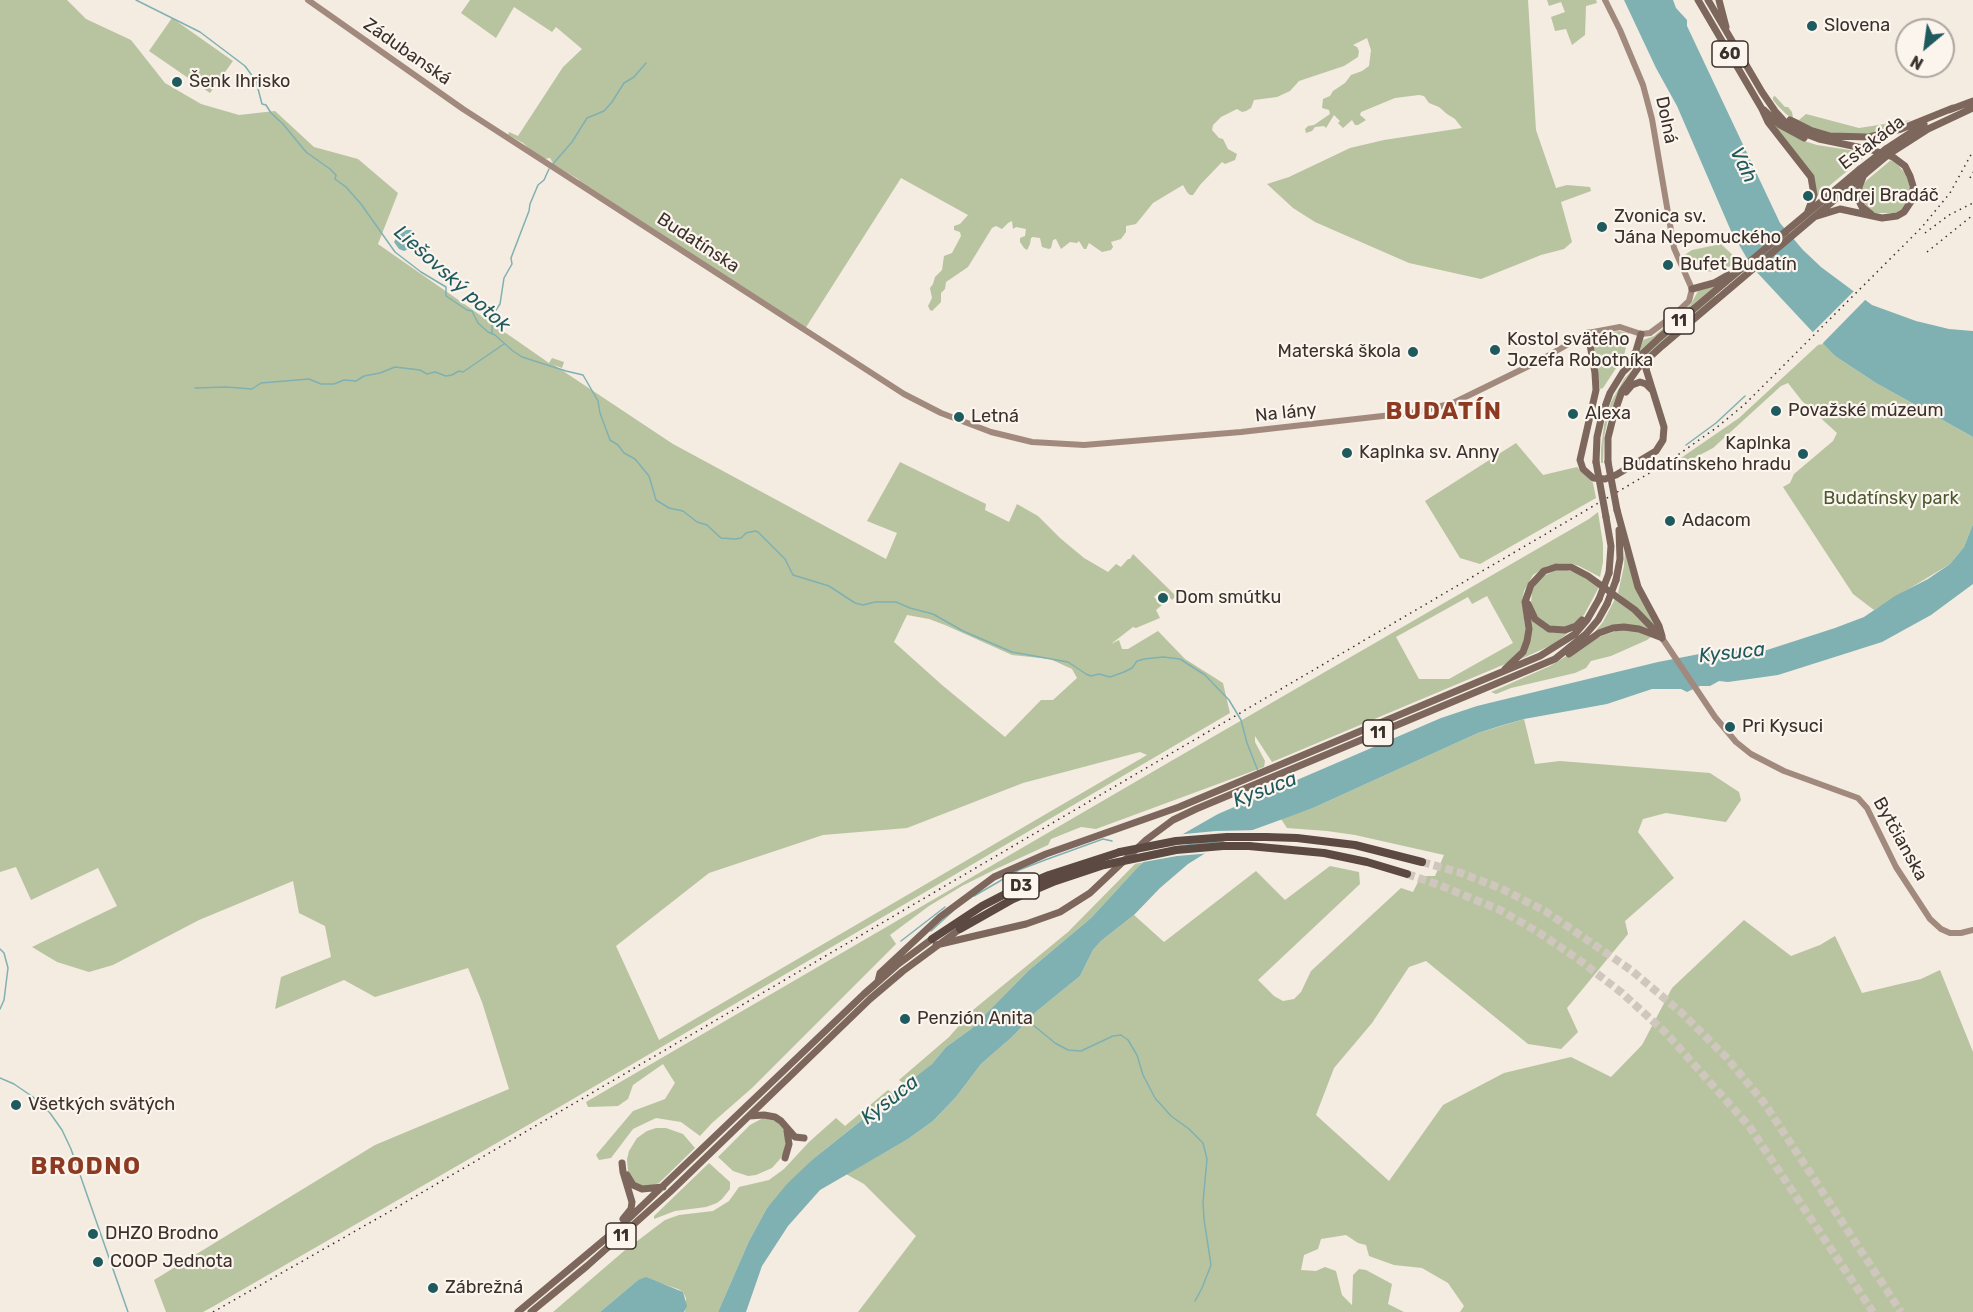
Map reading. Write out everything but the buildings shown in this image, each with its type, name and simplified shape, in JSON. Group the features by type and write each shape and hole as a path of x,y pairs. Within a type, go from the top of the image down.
{"highway":[{"name":"D3","path":"934,942 982,906 1049,874 1120,852 1176,841 1258,836 1297,838 1345,844 1422,862"},
{"name":"D3","path":"960,929 1013,899 1053,882 1104,865 1176,850 1249,846 1311,851 1351,858 1407,874"}],"main road":[{"name":"60","path":"1698,0 1762,109"},
{"name":"60","path":"1708,0 1771,105"},
{"path":"1719,0 1726,30"},
{"name":"Estakáda","path":"1741,268 1809,211 1911,132 1953,108 1973,101"},
{"path":"1771,105 1779,116 1801,132 1851,147"},
{"path":"1771,105 1785,117 1810,130 1830,136 1848,137 1869,137 1888,133 1953,108"},
{"name":"Estakáda","path":"1653,354 1814,217 1862,171 1917,135 1973,108"},
{"path":"1762,109 1780,125 1802,138 1827,145 1872,150 1893,157 1905,166 1910,176 1912,200 1908,208 1897,216 1879,217 1840,209 1814,217"},
{"path":"1762,109 1778,136 1811,177 1814,195 1809,211"},
{"path":"1862,171 1858,199 1865,210 1879,217"},
{"path":"1692,289 1714,283 1741,268"},
{"name":"11","path":"518,1312 663,1187 878,981 880,973 940,917 994,877 1022,863 1179,807 1501,673 1540,656 1566,641 1587,620 1598,602 1608,573 1611,546 1596,462 1597,437 1610,393 1620,376 1638,357 1741,268"},
{"path":"1588,333 1596,390 1580,460 1589,476 1599,480 1612,477 1651,455 1660,447 1663,440 1664,427 1646,367 1653,354"},
{"path":"1620,376 1636,351 1641,334"},
{"name":"11","path":"531,1312 627,1231 870,999 934,942 1045,918 1066,909 1090,893 1146,840 1173,820 1555,659 1586,634 1598,620 1607,604 1616,580 1620,549 1617,510 1608,462 1608,438 1616,406 1627,384 1653,354"},
{"path":"1616,406 1635,383 1646,384 1653,392"},
{"path":"1617,510 1638,587 1659,626 1662,639"},
{"path":"1501,673 1523,652 1527,641 1529,629 1525,607 1527,594 1534,580 1544,571 1556,567 1570,567 1588,576 1629,605 1662,639"},
{"path":"1527,594 1530,610 1535,619 1554,630 1565,630 1576,626 1598,602"},
{"path":"1555,659 1564,657 1599,633 1612,628 1639,629 1662,639"},
{"name":"D3","path":"878,981 934,942 960,929"},
{"path":"749,1116 776,1117 795,1137 804,1138"},
{"path":"785,1158 789,1144 787,1128"},
{"path":"611,1234 614,1227 631,1209 630,1193 622,1172 622,1162 633,1185 642,1189 663,1187"}],"street":[{"name":"Zádubanská","path":"308,0 460,107"},
{"name":"Dolná","path":"1605,0 1633,57 1646,94 1676,253 1692,289"},
{"name":"Budatínska","path":"460,107 920,403"},
{"path":"1641,334 1655,331 1685,305 1690,299 1692,289"},
{"name":"Na lány","path":"920,403 991,432 1025,440 1066,445 1123,443 1370,419 1418,412 1453,403 1535,363 1588,333 1620,327 1641,334"},
{"name":"Bytčianska","path":"1662,639 1729,735 1751,754 1791,774 1845,792 1860,800 1870,814 1890,857 1929,919 1950,933 1973,930"}],"green space":[{"path":"0,0 67,0 86,19 131,40 165,83 201,104 239,115 275,111 314,147 358,159 398,193 378,244 549,363 552,358 564,362 562,368 554,365 673,444 886,559 897,533 867,521 900,462 986,504 985,510 1009,522 1017,504 1038,516 1084,558 1108,572 1116,564 1121,567 1133,554 1176,596 1172,600 1164,591 1159,592 1154,597 1162,605 1156,610 1160,618 1136,628 1133,627 1111,644 1119,640 1122,649 1128,649 1158,631 1185,659 1223,683 1230,713 561,1106 203,1312 166,1312 154,1280 375,1145 509,1089 482,1002 468,968 375,997 344,980 275,1009 281,977 331,957 325,926 299,913 293,881 199,920 113,965 89,972 57,962 32,947 117,906 98,868 31,900 16,867 0,872","holes":["907,615 945,625 1012,655 1050,659 1072,669 1077,678 1053,700 1041,700 1005,737 894,642","1140,752 1147,755 659,1040 616,946 709,873 823,835 907,828 1023,783"]},
{"path":"470,0 1528,0 1536,130 1556,188 1567,185 1590,187 1591,191 1561,202 1572,242 1564,249 1541,255 1481,279 1409,263 1315,222 1293,208 1267,184 1289,177 1350,148 1384,140 1462,128 1455,119 1439,107 1429,103 1424,96 1419,95 1395,98 1361,112 1360,115 1366,120 1358,125 1355,125 1352,120 1343,128 1334,115 1326,128 1324,126 1315,127 1306,133 1305,129 1308,126 1314,125 1330,114 1329,110 1322,108 1323,99 1330,96 1351,75 1369,66 1371,50 1367,38 1353,45 1359,51 1358,57 1344,66 1299,81 1290,91 1277,97 1254,100 1251,108 1246,111 1242,112 1237,109 1221,117 1213,125 1212,130 1223,139 1228,149 1237,154 1235,160 1225,164 1222,162 1193,195 1187,192 1183,185 1153,203 1136,224 1126,226 1126,232 1121,239 1111,242 1113,247 1111,250 1102,252 1089,243 1084,249 1079,241 1070,242 1061,249 1056,239 1053,240 1049,249 1042,247 1040,238 1033,237 1027,250 1020,242 1020,238 1025,236 1026,229 1016,227 1013,229 1012,221 1002,229 996,226 992,228 968,267 946,282 945,289 941,293 941,302 932,311 928,306 932,298 930,288 935,277 942,270 944,256 952,253 961,236 960,232 954,230 954,226 960,224 968,215 901,178 803,332 597,199 578,179 554,165 550,158 544,159 536,155 523,143 508,135 509,132 518,136 563,67 582,49 556,27 552,32 514,7 496,38 461,13"},
{"path":"1547,0 1596,0 1597,3 1586,6 1585,35 1572,45 1566,29 1555,31 1551,17 1565,12 1561,2 1549,6"},
{"path":"172,18 233,61 210,93 149,51"},
{"path":"1775,96 1785,107 1788,107 1793,118 1799,120 1806,114 1859,128 1911,120 1872,133 1830,133 1799,123 1778,106 1773,100"},
{"path":"1771,120 1804,141 1869,153 1817,196 1813,176"},
{"path":"1891,160 1906,174 1909,185 1908,201 1902,209 1895,213 1875,213 1861,202 1861,187"},
{"path":"1721,244 1739,261 1725,269 1714,272 1703,271 1698,269 1699,265 1696,268 1683,256 1692,250"},
{"path":"1717,285 1639,353 1643,340 1654,336 1691,304 1698,291"},
{"path":"1713,296 1714,298 1633,370 1625,380 1609,414 1604,437 1603,463 1601,463 1604,425 1611,402 1624,379 1652,348"},
{"path":"1619,331 1629,333 1624,356 1603,388 1600,389 1593,340 1599,334"},
{"name":"Budatínsky park","path":"1824,343 1835,356 1876,383 1973,437 1973,524 1964,547 1950,564 1874,610 1853,594 1783,487 1790,483 1794,474 1833,441 1837,433 1802,401 1788,383 1781,386 1713,448 1681,465 1678,460 1739,418 1818,345"},
{"path":"1516,443 1543,475 1577,467 1593,483 1596,498 1480,564 1460,558 1425,501"},
{"path":"1598,512 1603,544 1600,577 1570,563 1547,566 1533,575 1524,591 1522,601 1526,635 1522,648 1510,662 1272,762 1255,736 1255,742 1265,761 1264,767 1096,829 1081,827 1051,839 1048,845 962,886 929,906 890,935 896,944 752,1088 700,1136 681,1122 656,1118 633,1129 611,1158 599,1160 596,1155 633,1111 665,1099 675,1083 663,1064 633,1085 628,1099 618,1106 588,1107 586,1102","holes":["1487,596 1513,643 1449,679 1419,679 1396,637 1468,597 1472,604"]},
{"path":"1625,549 1657,628 1618,593"},
{"path":"1557,570 1578,573 1599,587 1584,615 1569,627 1549,627 1537,617 1531,603 1536,583 1543,576"},
{"path":"1615,599 1634,613 1653,632 1640,627 1593,634 1603,622"},
{"path":"1528,615 1543,629 1554,633 1569,632 1554,644 1521,659"},
{"path":"1619,630 1633,630 1651,637 1611,656 1591,661 1586,668 1575,673 1511,688 1496,694 1491,692 1550,666 1596,638"},
{"path":"1524,719 1535,764 1560,761 1710,773 1739,792 1741,800 1726,822 1666,813 1643,819 1638,832 1674,878 1625,921 1628,934 1567,1008 1578,1032 1561,1049 1528,1044 1426,961 1409,967 1372,1023 1334,1068 1316,1115 1389,1181 1443,1105 1504,1073 1571,1057 1611,1077 1642,1045 1672,988 1744,920 1791,956 1820,945 1835,936 1862,993 1921,979 1940,970 1973,1052 1973,1312 1460,1312 1464,1306 1448,1283 1422,1268 1394,1265 1369,1256 1366,1245 1346,1235 1321,1239 1318,1249 1304,1255 1301,1270 1316,1271 1325,1267 1336,1271 1342,1295 1352,1305 1353,1275 1359,1269 1366,1270 1392,1284 1388,1304 1404,1312 858,1312 916,1236 864,1184 846,1174 908,1139 933,1121 956,1097 981,1064 1037,1011 1080,976 1093,950 1101,941 1134,915 1164,942 1256,871 1285,900 1330,866 1359,872 1360,884 1258,980 1274,996 1283,1001 1294,999 1301,992 1311,971 1401,888 1413,892 1421,876 1435,876 1444,855 1355,835 1287,828 1281,819 1313,808 1478,733"},
{"path":"1143,862 1091,918 1028,971 971,1029 946,1047 919,1076 905,1085 899,1080 949,1037 973,1010 1068,932 1135,864"},
{"path":"888,1090 894,1094 813,1159 767,1208 749,1241 718,1312 685,1312 686,1298 683,1292 663,1284 638,1280 600,1312 553,1312 624,1251 665,1220 679,1215 713,1211 729,1201 739,1187 769,1180 784,1169 836,1118 845,1126"},
{"path":"763,1118 782,1125 786,1139 784,1152 772,1168 756,1175 748,1176 733,1171 718,1157 750,1125"},
{"path":"656,1128 666,1128 683,1134 695,1148 659,1183 646,1188 635,1183 631,1178 627,1159 637,1138"},
{"path":"709,1163 730,1182 730,1189 722,1199 706,1207 675,1211 654,1219 654,1216"}],"water":[{"name":"Váh","path":"1624,0 1673,0 1676,8 1687,20 1687,26 1780,223 1803,250 1821,267 1872,305 1916,321 1949,329 1973,331 1973,437 1876,383 1835,356 1752,267 1731,231 1677,106"},
{"path":"406,230 413,231 414,243 410,244 405,234 411,248 404,251 399,249 394,242 399,234"},
{"name":"Kysuca","path":"1973,524 1973,584 1931,615 1882,642 1778,675 1728,682 1719,681 1710,686 1700,686 1687,692 1681,689 1652,689 1607,704 1524,719 1478,733 1313,808 1228,839 1188,864 1134,915 1101,941 1093,950 1080,976 1037,1011 981,1064 956,1097 933,1121 908,1139 820,1190 788,1226 762,1266 746,1312 718,1312 749,1241 767,1208 787,1184 813,1159 932,1064 946,1047 971,1029 1028,971 1091,918 1139,866 1162,846 1218,814 1441,718 1477,706 1658,662 1715,651 1734,650 1744,653 1767,650 1864,617 1950,564 1964,547"},
{"path":"646,1277 683,1292 687,1306 684,1312 600,1312 638,1280"}],"pier":[{"path":"1855,290 1867,298 1821,345 1811,334"},
{"path":"1260,830 1233,840 1168,847 1229,842 1212,853 1138,863 1174,835"}],"waterway":[{"name":"Liešovský potok","path":"136,0 200,32 245,66 256,81 262,104 266,105 306,152 336,175 335,179 346,187 361,204 395,252 446,287 446,296 472,311 478,323 488,332 522,357 583,375 598,401 610,440 624,453 635,459 649,476 656,500 669,508 683,511 697,522 707,525 721,538 735,539 741,538 746,533 758,532 785,559 793,575 829,586 855,603 863,605 875,602 896,602 933,614 963,631 1012,652 1068,662 1091,676 1099,674 1110,677 1132,668 1137,661 1144,659 1163,657 1180,659 1205,675 1229,700 1241,720 1258,771"},
{"path":"552,165 572,142 587,118 604,111 624,83 634,77 646,63"},
{"path":"492,333 504,278 512,264 511,258 530,204 538,185 544,180 549,169"},
{"path":"195,388 252,389 261,383 309,379 321,384 334,384 344,380 356,381 364,376 395,367 420,370 427,374 435,372 446,376 459,371 463,372 504,344"},
{"path":"1686,445 1716,423 1745,396"},
{"name":"Liešovský potok","path":"1264,783 1268,793"},
{"path":"974,896 1019,870 1103,839 1112,841"},
{"path":"901,941 945,907"},
{"path":"931,931 953,911"},
{"path":"0,949 4,953 8,968 4,1000 0,1009"},
{"path":"1027,1020 1055,1043 1068,1050 1081,1051 1113,1036 1121,1035 1128,1040 1137,1055 1143,1075 1155,1098 1171,1116 1203,1143 1207,1159 1203,1202 1204,1219 1211,1265 1195,1301"},
{"path":"0,1078 33,1097 50,1113 62,1130 71,1149 128,1312"}],"tunnel":[{"path":"1422,862 1458,872 1500,888 1545,911 1631,970 1683,1014 1727,1058 1765,1104 1901,1312"},
{"path":"1407,874 1500,910 1538,932 1622,993 1666,1033 1749,1126 1873,1312"}],"railway":[{"path":"213,1312 387,1213 1665,464 1744,405 1922,227 1950,193 1973,151"},
{"path":"1970,178 1973,172"},
{"path":"1925,233 1949,215 1973,203"},
{"path":"1927,252 1973,215"}],"place":[{"name":"Slovena","path":"1812,26"},
{"name":"Šenk Ihrisko","path":"177,82"},
{"name":"Ondrej Bradáč","path":"1808,196"},
{"name":"Zvonica sv. Jána Nepomuckého","path":"1602,227"},
{"name":"Bufet Budatín","path":"1668,265"},
{"name":"Kostol svätého Jozefa Robotníka","path":"1495,350"},
{"name":"Materská škola","path":"1413,352"},
{"name":"Považské múzeum","path":"1776,411"},
{"name":"Alexa","path":"1573,414"},
{"name":"Letná","path":"959,417"},
{"name":"Kaplnka sv. Anny","path":"1347,453"},
{"name":"Kaplnka Budatínskeho hradu","path":"1803,454"},
{"name":"Adacom","path":"1670,521"},
{"name":"Dom smútku","path":"1163,598"},
{"name":"Pri Kysuci","path":"1730,727"},
{"name":"Penzión Anita","path":"905,1019"},
{"name":"Všetkých svätých","path":"16,1105"},
{"name":"DHZO Brodno","path":"93,1234"},
{"name":"COOP Jednota","path":"98,1262"},
{"name":"Zábrežná","path":"433,1288"}],"district":[{"name":"BUDATÍN","path":"1444,412"},
{"name":"BRODNO","path":"86,1167"}]}
